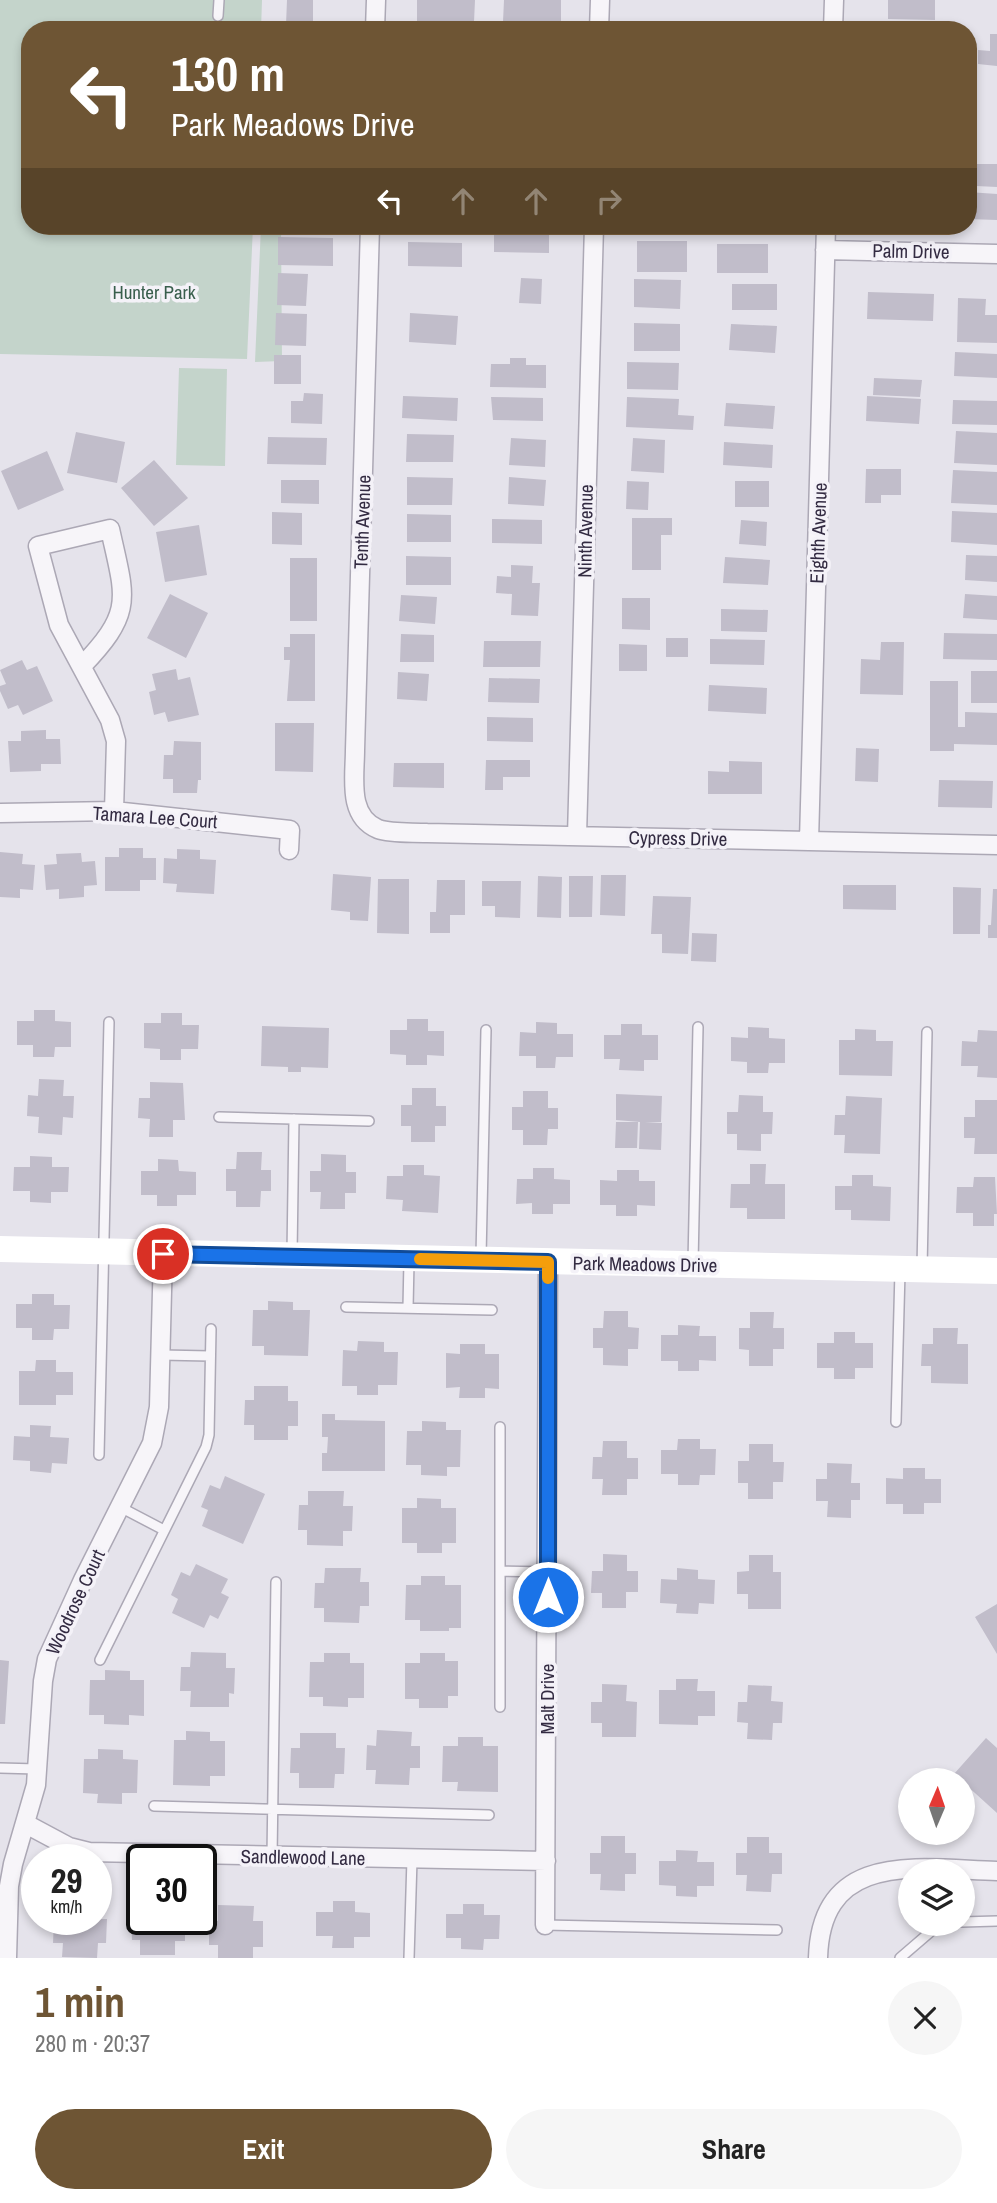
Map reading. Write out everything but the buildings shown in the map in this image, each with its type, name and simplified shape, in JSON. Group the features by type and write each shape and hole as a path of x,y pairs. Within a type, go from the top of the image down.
{"street":[{"path":"375,21 376,0"},
{"path":"600,0 600,21"},
{"path":"833,21 834,0"},
{"name":"Tenth Avenue","path":"363,817 355,804 355,750 370,235"},
{"name":"Ninth Avenue","path":"576,836 594,235"},
{"name":"Eighth Avenue","path":"809,841 826,235"},
{"name":"Palm Drive","path":"825,250 997,254"},
{"path":"82,666 107,640 121,613 122,593 110,529 38,546 59,625 110,720 116,741 114,811"},
{"name":"Tamara Lee Court","path":"0,813 114,811 290,830 289,850"},
{"name":"Cypress Drive","path":"363,817 378,829 390,831 997,845"},
{"name":"Park Meadows Drive","path":"0,1249 997,1271"},
{"name":"Woodrose Court","path":"7,1958 9,1886 36,1784 47,1659 83,1580 152,1443 157,1426 163,1254"},
{"name":"Malt Drive","path":"545,1925 548,1262"},
{"name":"Sandlewood Lane","path":"26,1824 69,1847 89,1852 546,1861"},
{"path":"818,1958 820,1933 827,1913 839,1895 855,1880 876,1872 897,1869 997,1871"}],"lane":[{"path":"218,16 219,0"},
{"path":"99,1455 109,1022"},
{"path":"693,1265 698,1027"},
{"path":"481,1261 486,1030"},
{"path":"896,1422 911,1269 927,1032"},
{"path":"219,1117 369,1121"},
{"path":"292,1256 294,1119"},
{"path":"408,1308 409,1259"},
{"path":"346,1307 492,1310"},
{"path":"100,1660 206,1447 209,1435 211,1329"},
{"path":"161,1355 210,1356"},
{"path":"500,1427 500,1707"},
{"path":"120,1507 164,1530"},
{"path":"500,1571 548,1572"},
{"path":"272,1857 276,1582"},
{"path":"0,1768 37,1769"},
{"path":"153,1806 489,1815"},
{"path":"409,1958 412,1859"},
{"path":"975,1922 997,1921"},
{"path":"545,1925 777,1930"},
{"path":"900,1958 926,1936"}],"green space":[{"name":"Hunter Park","path":"0,0 262,0 261,21 21,21 21,235 253,235 247,359 0,354"},
{"path":"261,235 281,235 282,361 255,362"},
{"path":"179,368 227,369 225,466 176,465"}],"slow traffic":[{"path":"420,1259 548,1262 548,1278"}],"route":[{"path":"163,1254 548,1262 548,1597"}]}
